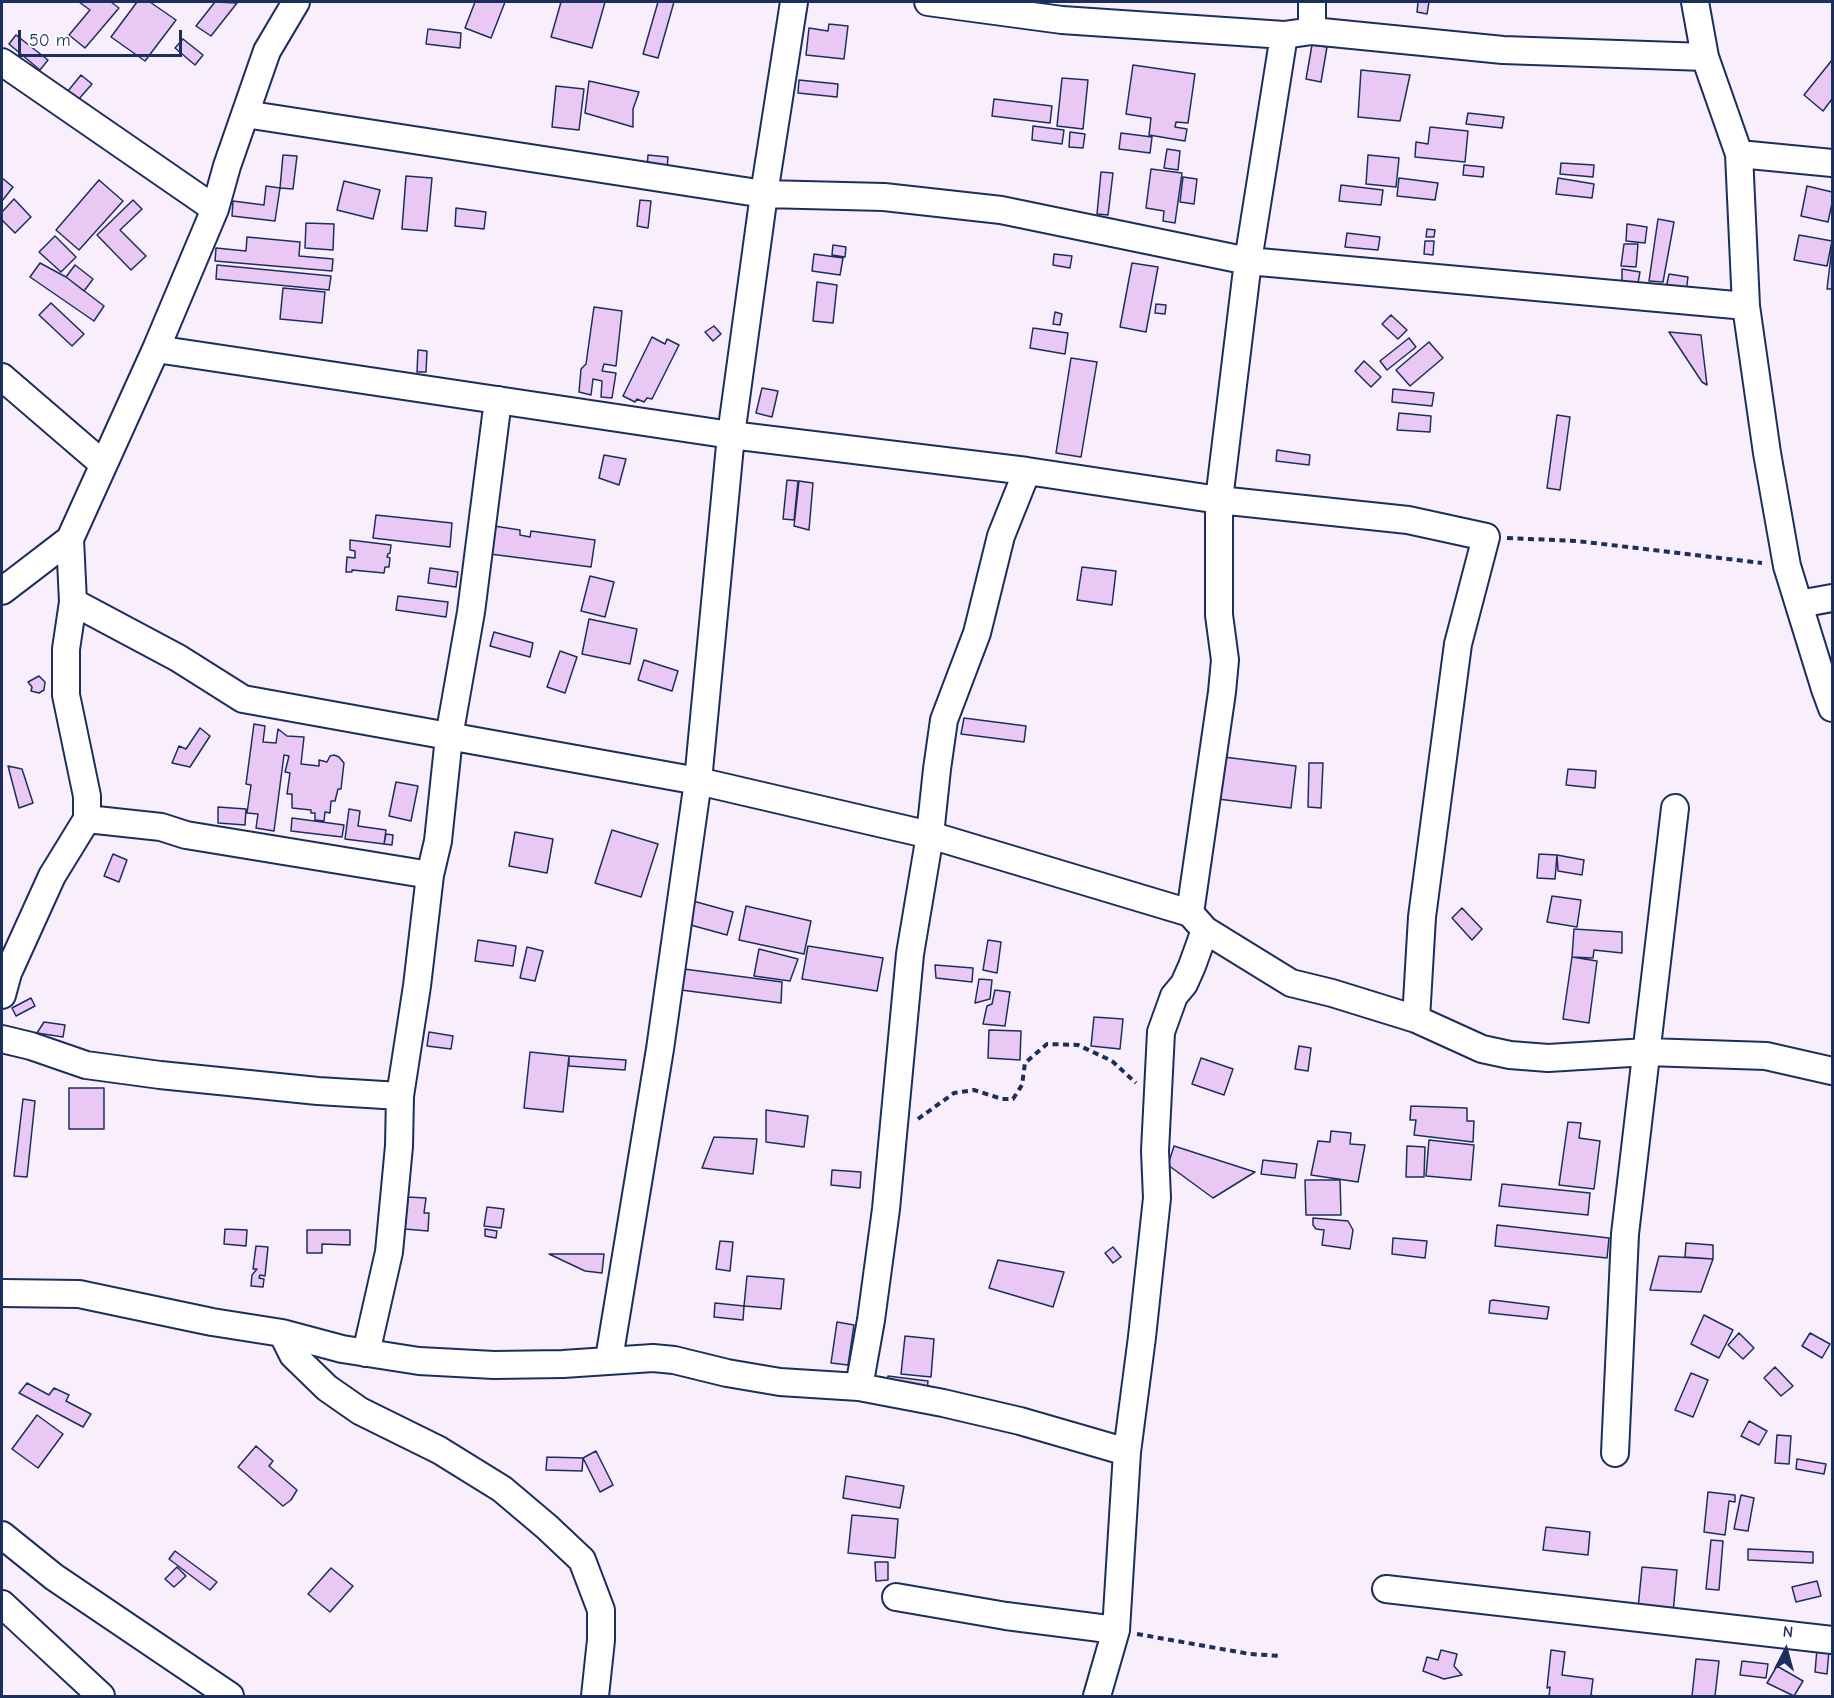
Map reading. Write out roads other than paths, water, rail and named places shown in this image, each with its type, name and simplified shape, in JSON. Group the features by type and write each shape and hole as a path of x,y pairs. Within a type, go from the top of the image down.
{"street":[{"path":"2,995 8,973 52,876 87,819 87,796 66,694 66,650 73,602 70,538 156,349 215,209 267,51 296,2"},
{"path":"609,1359 660,1049 698,781 731,435 764,194 794,2"},
{"path":"928,2 1062,20 1284,35 1312,32 1503,50 1705,57"},
{"path":"1312,2 1312,32"},
{"path":"1695,2 1705,57 1739,154 1746,306 1767,453 1787,566 1833,708"},
{"path":"1097,1696 1116,1629 1127,1452 1157,1198 1155,1151 1161,1032 1174,996 1184,984 1192,966 1225,660 1219,615 1219,500 1248,261 1284,35"},
{"path":"2,62 215,209"},
{"path":"245,114 764,194 884,197 1001,210 1248,261 1746,306"},
{"path":"1739,154 1833,164"},
{"path":"156,349 731,435 1027,471 1219,500 1408,520 1486,537 1458,644 1422,917 1416,1019"},
{"path":"2,377 103,464"},
{"path":"366,1353 389,1252 399,1146 400,1096 417,986 430,875 438,841 449,737 471,612 498,400"},
{"path":"859,1387 871,1320 893,1150 910,954 930,835 944,720 977,633 1001,536 1027,471"},
{"path":"2,591 70,538"},
{"path":"1799,604 1833,598"},
{"path":"73,602 178,658 243,699 698,781 930,835 1197,921 1291,983 1416,1019 1482,1049 1510,1055 1548,1058 1647,1052 1766,1056 1833,1071"},
{"path":"1615,1454 1625,1234 1676,808"},
{"path":"87,819 161,827 186,835 430,875"},
{"path":"2,1039 31,1046 86,1065 295,1089 400,1096"},
{"path":"2,1293 79,1294 212,1322 282,1333 342,1349 419,1360 494,1365 562,1364 609,1359 674,1360 727,1373 780,1382 859,1387 1020,1421 1127,1452"},
{"path":"282,1333 293,1355 327,1388 360,1411 439,1450 502,1489 582,1560 601,1610 601,1641 595,1696"},
{"path":"2,1535 54,1577 230,1696"},
{"path":"1386,1589 1833,1640"},
{"path":"896,1597 1006,1616 1116,1629"},
{"path":"2,1604 101,1696"}]}
